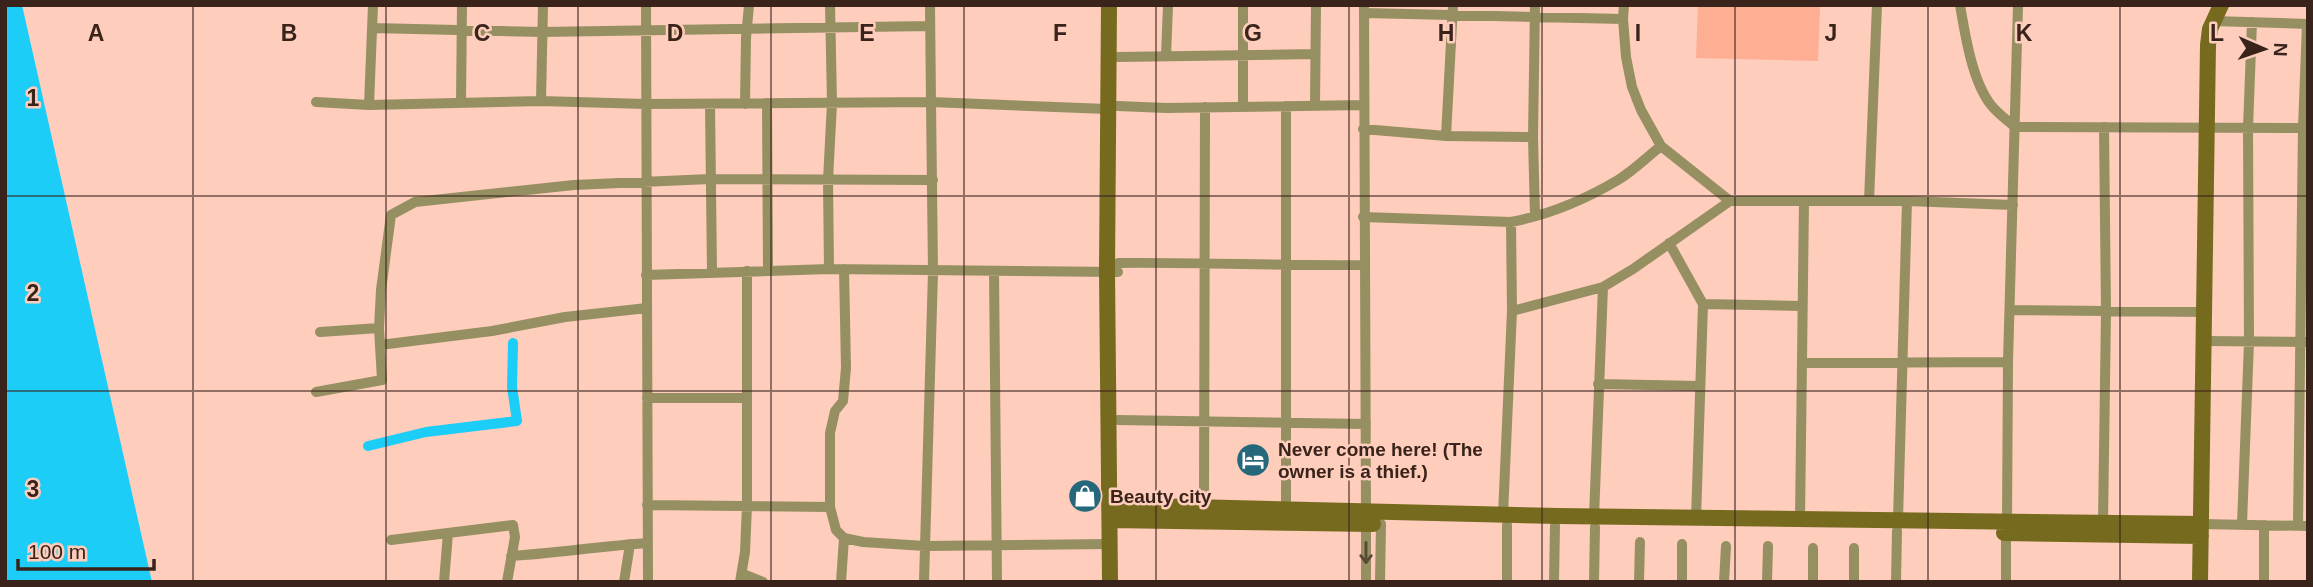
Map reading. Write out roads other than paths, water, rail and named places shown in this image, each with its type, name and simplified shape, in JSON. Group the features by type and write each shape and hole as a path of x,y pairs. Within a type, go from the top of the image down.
{"street":[{"path":"369,105 373,5"},
{"path":"461,102 462,5"},
{"path":"541,101 543,5"},
{"path":"646,5 648,582"},
{"path":"745,104 749,5"},
{"path":"829,269 828,180 832,103 830,5"},
{"path":"923,582 933,272 930,5"},
{"path":"1108,5 1113,108 1114,512 1119,582"},
{"path":"1113,108 1118,57 1118,5"},
{"path":"1166,56 1168,5"},
{"path":"1242,107 1243,5"},
{"path":"1315,106 1316,5"},
{"path":"1624,5 1626,57 1632,87 1641,110 1661,146 1730,201"},
{"path":"1870,201 1877,5"},
{"path":"1960,5 1969,58 1979,81 1990,104 2015,127 2306,128"},
{"path":"2006,582 2008,362 2018,5"},
{"path":"2200,582 2208,45 2213,21 2221,5"},
{"path":"1380,582 1371,520 1366,424 1364,9 1535,11 1623,19"},
{"path":"1446,136 1453,10"},
{"path":"1535,11 1535,216"},
{"path":"1114,512 1371,520 2006,528 2201,530 2242,524 2303,526 2307,24 2213,21"},
{"path":"2242,524 2249,342 2248,128 2252,22"},
{"path":"372,28 542,32 930,26"},
{"path":"1118,57 1315,54"},
{"path":"316,102 369,105 541,101 646,104 931,102 1113,108 1363,104"},
{"path":"767,103 768,271"},
{"path":"710,104 712,272"},
{"path":"1286,106 1286,516"},
{"path":"1204,508 1205,107"},
{"path":"2103,523 2106,312 2104,127"},
{"path":"1363,130 1446,136 1533,137"},
{"path":"1363,217 1511,222 1571,204 1618,179 1661,146"},
{"path":"316,392 382,380 379,328 381,290 391,215 415,202 574,185 646,181 933,180"},
{"path":"1511,312 1603,287 1730,201 1908,201 2013,205"},
{"path":"1800,520 1804,201"},
{"path":"1896,582 1908,201"},
{"path":"1507,582 1505,520 1511,222"},
{"path":"1669,243 1703,304 1696,519"},
{"path":"646,275 829,269 933,272 1114,269 1203,262 1285,266 1364,265"},
{"path":"844,269 846,368 843,401 835,411 831,427 830,507 834,527 844,538 863,542 925,546 1110,544"},
{"path":"1110,582 1118,420 1114,269"},
{"path":"747,271 747,506 741,578 763,582"},
{"path":"994,271 997,582"},
{"path":"1594,582 1603,287"},
{"path":"1703,304 1802,306"},
{"path":"380,345 492,331 565,317 647,308"},
{"path":"2011,310 2205,312"},
{"path":"320,332 379,328"},
{"path":"2204,341 2304,342"},
{"path":"1803,363 2008,362"},
{"path":"1598,384 1700,386"},
{"path":"647,398 747,398"},
{"path":"1118,420 1366,424"},
{"path":"647,505 830,507"},
{"path":"1114,512 1204,508 1286,516"},
{"path":"1505,520 1555,526 1696,519 1746,524 1800,520 1897,526"},
{"path":"1366,582 1371,520"},
{"path":"2006,528 2103,523 2201,530"},
{"path":"391,540 513,525 515,533 507,582"},
{"path":"2264,525 2264,582"},
{"path":"1554,582 1555,526"},
{"path":"444,582 448,533"},
{"path":"841,582 844,538"},
{"path":"511,556 648,542"},
{"path":"1639,582 1640,542"},
{"path":"624,582 629,544"},
{"path":"1682,544 1682,582"},
{"path":"1724,582 1726,546"},
{"path":"1767,582 1768,546"},
{"path":"1812,582 1813,548"},
{"path":"1854,548 1854,582"}],"water":[{"path":"5,5 22,5 152,582 5,582"}],"waterway":[{"path":"368,446 426,432 517,421 512,387 513,343"}],"place":[{"name":"Never come here! (The owner is a thief.)","path":"1253,460"},
{"name":"Beauty city","path":"1085,496"}]}
